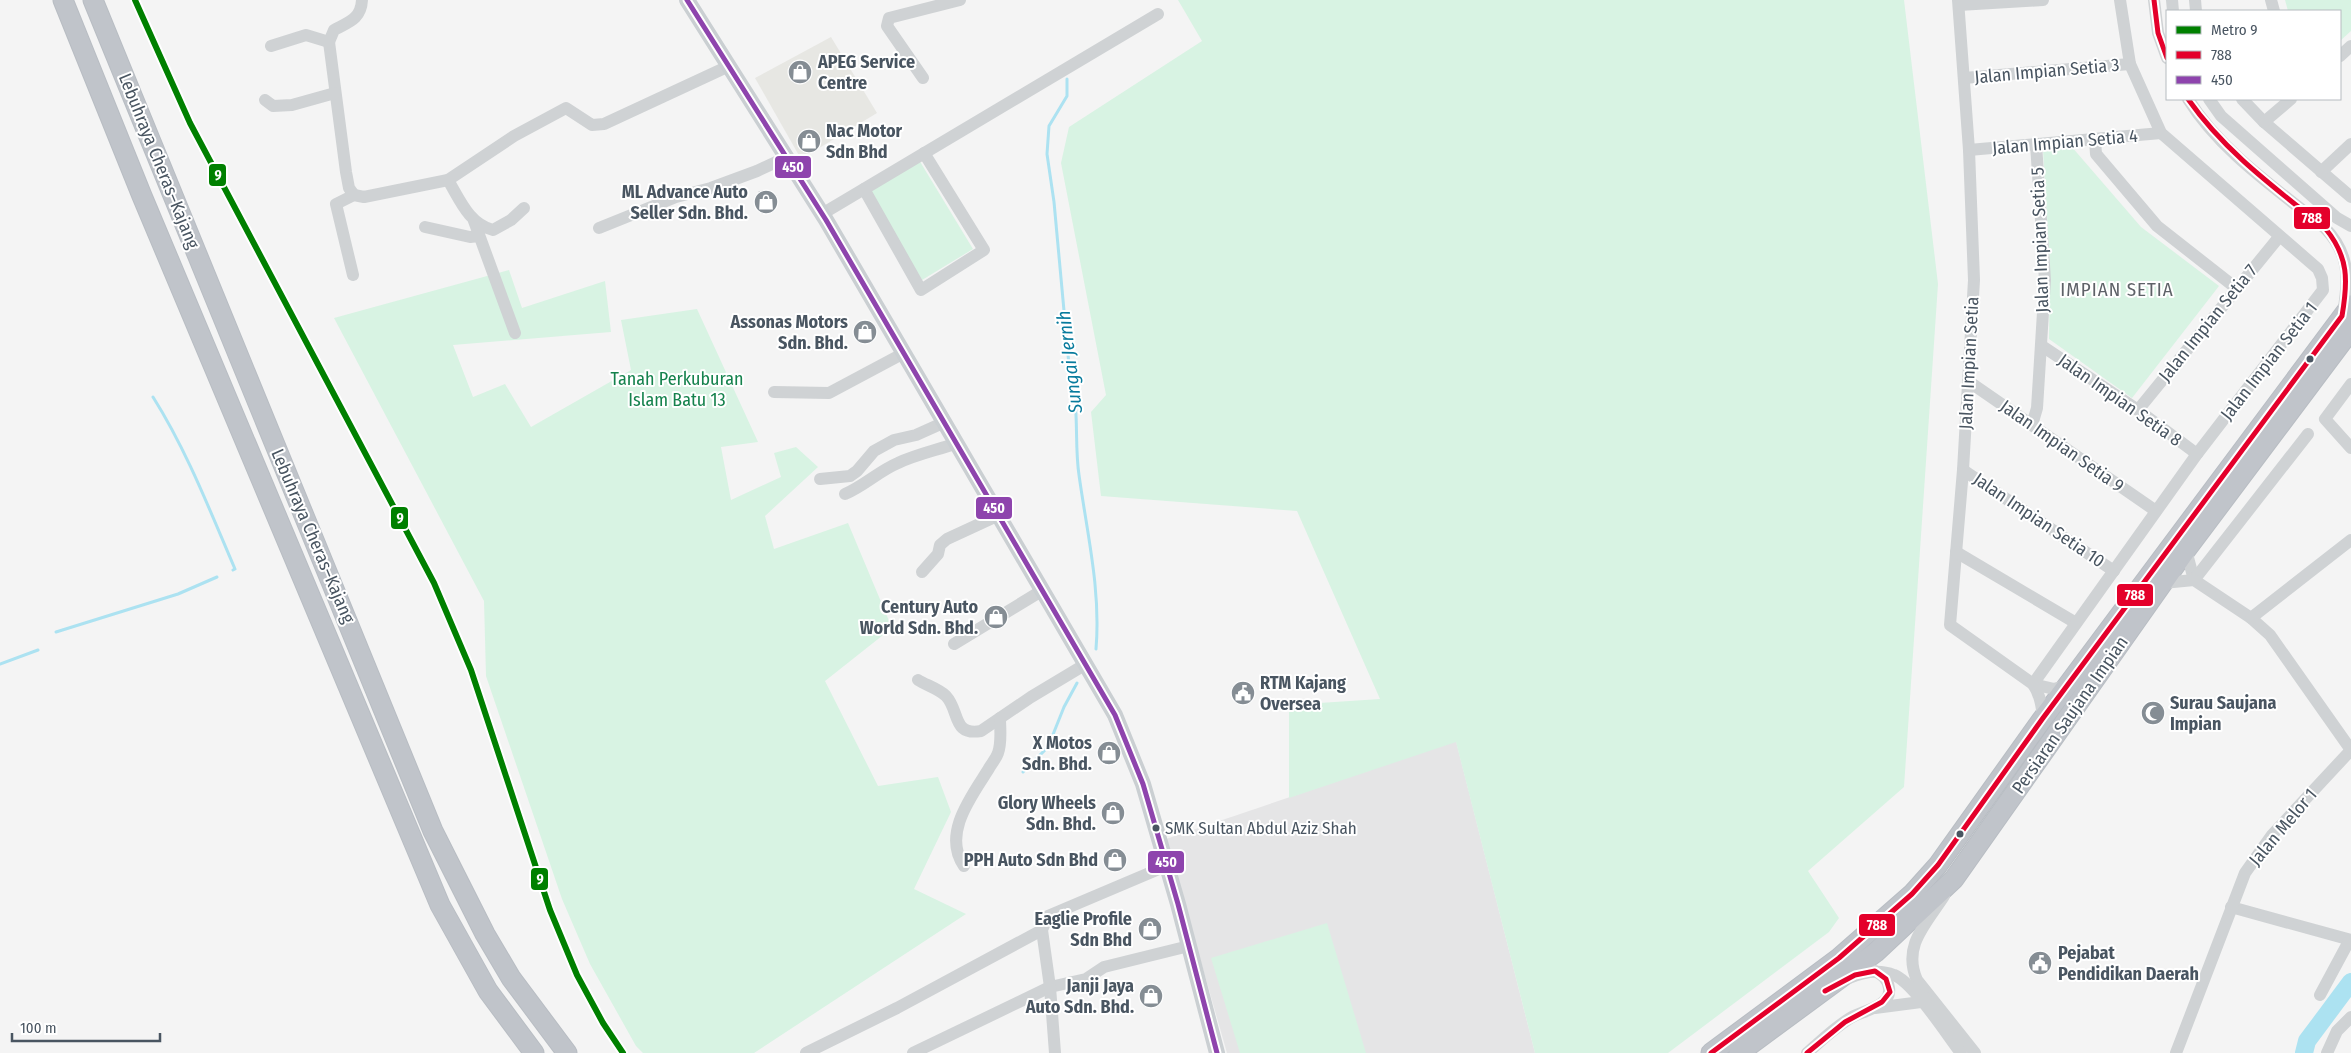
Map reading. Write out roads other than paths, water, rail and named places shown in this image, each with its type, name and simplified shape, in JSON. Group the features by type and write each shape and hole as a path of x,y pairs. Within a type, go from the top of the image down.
{"highway":[{"name":"Lebuhraya Cheras–Kajang","path":"63,0 146,205 440,905 488,991 534,1053"},
{"name":"Lebuhraya Cheras–Kajang","path":"93,0 433,831 485,934 511,978 567,1053"},
{"name":"Persiaran Saujana Impian","path":"1740,1053 1876,952 1954,879 2348,317"},
{"name":"Persiaran Saujana Impian","path":"1711,1053 1839,958 1912,894 1938,865 2043,718 2348,317"}],"main road":[{"path":"687,0 822,214 1044,590 1115,715 1128,744 1142,784 1189,946 1217,1053"}],"street":[{"path":"354,195 349,188 346,172 334,93 329,42 334,30 356,19 362,9 362,0"},
{"path":"923,78 886,22 889,18 960,0"},
{"path":"1958,2 2043,0"},
{"name":"Jalan Impian Setia 1","path":"2032,684 2197,454 2323,290 2322,278 2318,269 2161,134 2130,64 2120,0"},
{"path":"2154,0 2158,34 2166,55"},
{"name":"Jalan Impian Setia","path":"1958,2 1969,150 1974,280 1963,470 1950,625 2032,684 2038,690 2042,703 2043,718"},
{"path":"822,214 1158,14"},
{"path":"271,46 306,36 329,42"},
{"path":"2341,55 2351,46"},
{"name":"Jalan Impian Setia 3","path":"1964,78 2130,64"},
{"path":"353,275 336,204 354,195 364,197 448,180 514,136 566,108 592,125 604,124 730,66"},
{"path":"265,100 273,106 292,105 334,93"},
{"path":"2189,100 2198,114 2234,153 2325,228 2336,240 2344,256 2348,317"},
{"path":"2210,100 2221,116 2337,218 2351,226"},
{"path":"2243,100 2264,122 2351,197"},
{"path":"2264,122 2290,100"},
{"name":"Jalan Impian Setia 4","path":"1969,150 2161,134"},
{"path":"2095,140 2096,154 2157,226 2236,288"},
{"name":"Jalan Impian Setia 5","path":"2032,425 2037,408 2045,280 2036,144"},
{"path":"2321,172 2351,144"},
{"path":"864,189 921,290 984,250 924,152"},
{"path":"599,228 676,197 711,188 758,171 787,157"},
{"path":"448,180 474,221 515,333"},
{"path":"474,221 484,228 493,230 511,220 524,208"},
{"path":"425,227 470,237 479,236"},
{"name":"Jalan Impian Setia 7","path":"2138,410 2278,236"},
{"name":"Jalan Impian Setia 8","path":"2042,346 2138,410 2197,454"},
{"path":"774,392 828,393 904,353"},
{"name":"Jalan Impian Setia 9","path":"1968,381 2156,511"},
{"path":"2351,384 2324,419 2351,448"},
{"path":"820,478 850,476 857,471 874,451 894,440 916,435 945,422"},
{"path":"2194,580 2308,434"},
{"path":"845,494 860,488 874,476 898,463 957,443"},
{"name":"Jalan Impian Setia 10","path":"1963,470 2114,571"},
{"path":"922,572 938,554 940,545 946,539 999,515"},
{"path":"2251,618 2351,540"},
{"path":"2186,550 2194,580"},
{"path":"1956,552 2076,623"},
{"path":"2163,583 2194,580 2251,618 2270,635 2351,750"},
{"path":"954,644 1044,590"},
{"path":"918,680 946,696 961,726 966,731 981,731 1086,664"},
{"name":"Jalan Impian Setia","path":"2032,684 2054,688 2068,685"},
{"path":"964,866 958,857 958,824 967,802 998,753 1001,738 1000,718"},
{"name":"Jalan Melor 1","path":"2176,1053 2245,873 2272,835 2351,750"},
{"path":"1055,1053 1050,987 1042,930 1048,916 1166,866"},
{"path":"1954,879 1913,948 1912,968 1925,999 1961,1053"},
{"path":"2231,907 2350,940 2320,994"},
{"path":"806,1053 897,1008 1042,930"},
{"path":"913,1053 1050,987 1086,979 1104,968 1189,946"},
{"path":"1874,1008 1884,1001 1890,992 1886,979 1875,971"},
{"path":"1825,991 1855,976 1875,971 1895,975 1925,999 1975,1053"},
{"path":"1807,1053 1852,1017 1874,1008 1925,999"},
{"path":"2326,1053 2337,1031 2351,1017"}],"waterway":[{"name":"Sungai Jernih","path":"1067,79 1067,96 1049,126 1047,154 1054,202 1070,376 1075,400 1078,463 1095,583 1097,605 1096,649"},
{"path":"153,397 177,439 197,482 235,569 233,570"},
{"path":"56,632 178,594 217,577"},
{"path":"0,664 38,650"},
{"name":"Sungai Jernih","path":"1023,772 1048,747 1064,707 1077,683"},
{"path":"2304,1053 2307,1041 2351,982"}],"metro line":[{"name":"9","path":"135,0 190,123 434,583 471,670 550,910 577,975 603,1023 623,1053"}],"place":[{"name":"APEG Service Centre","path":"800,72"},
{"name":"Nac Motor Sdn Bhd","path":"809,141"},
{"name":"ML Advance Auto Seller Sdn. Bhd.","path":"766,202"},
{"name":"Assonas Motors Sdn. Bhd.","path":"865,332"},
{"name":"Century Auto World Sdn. Bhd.","path":"996,617"},
{"name":"RTM Kajang Oversea","path":"1243,693"},
{"name":"Surau Saujana Impian","path":"2153,713"},
{"name":"X Motos Sdn. Bhd.","path":"1109,753"},
{"name":"Glory Wheels Sdn. Bhd.","path":"1113,813"},
{"name":"SMK Sultan Abdul Aziz Shah","path":"1156,828"},
{"name":"PPH Auto Sdn Bhd","path":"1115,860"},
{"name":"Eaglie Profile Sdn Bhd","path":"1150,929"},
{"name":"Pejabat Pendidikan Daerah","path":"2040,963"},
{"name":"Janji Jaya Auto Sdn. Bhd.","path":"1151,996"}],"district":[{"name":"IMPIAN SETIA","path":"2117,289"}],"park label":[{"name":"Tanah Perkuburan Islam Batu 13","path":"677,389"}]}
